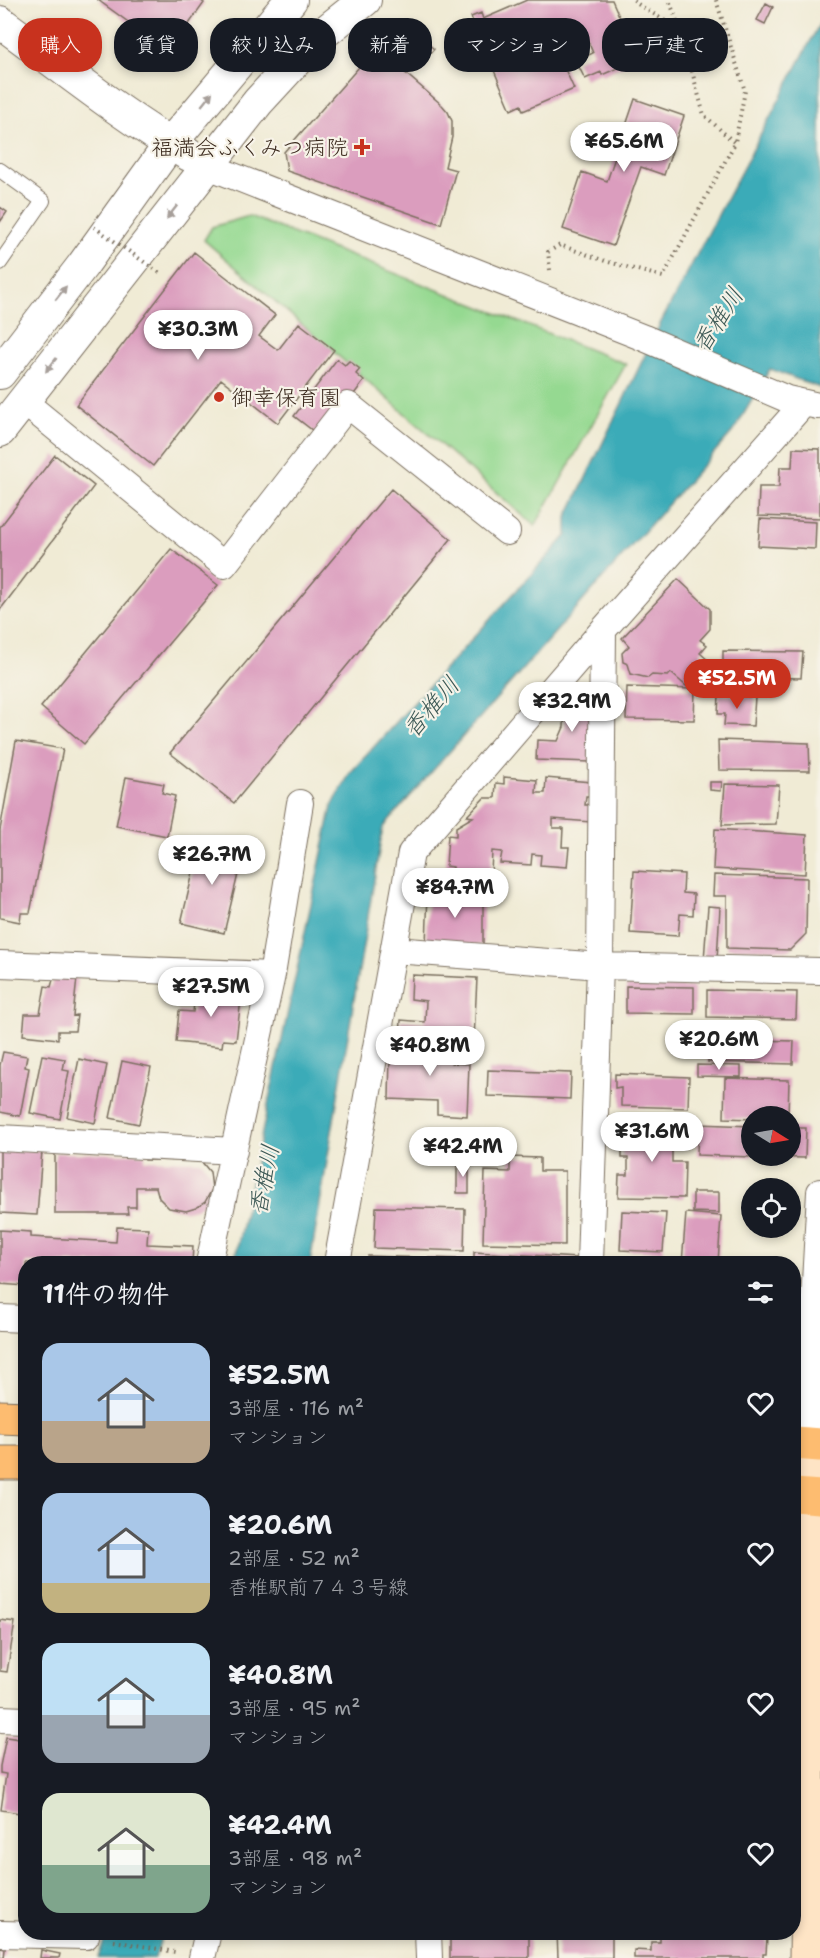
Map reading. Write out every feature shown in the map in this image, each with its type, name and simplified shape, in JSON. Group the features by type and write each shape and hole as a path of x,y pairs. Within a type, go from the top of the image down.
{"highway":[{"path":"0,1417 18,1418"},
{"path":"0,1462 18,1463"}],"main road":[{"path":"806,1958 801,1823 807,1444"}],"street":[{"path":"0,373 83,265 171,144 291,0"},
{"path":"0,431 258,102 316,39 365,0"},
{"path":"0,21 102,97 208,166 804,403 603,630 411,853 338,1256"},
{"path":"23,401 224,565 348,405 507,532"},
{"path":"590,1256 600,966 603,630"},
{"path":"211,1256 272,975 300,803"},
{"path":"395,950 600,966 820,971"},
{"path":"0,964 272,975"},
{"path":"0,1138 234,1151"},
{"path":"807,1444 820,1192"},
{"path":"0,1318 18,1319"},
{"path":"0,1719 18,1720"},
{"path":"0,1934 18,1936"},
{"path":"64,1940 85,1942"},
{"path":"429,1940 429,1958"}],"lane":[{"path":"0,170 43,201 0,263"}],"path":[{"path":"634,0 660,18"},
{"path":"669,0 676,18"},
{"path":"550,275 548,252 560,245 605,261 663,277 735,143 745,92 716,0"},
{"path":"692,72 704,115 735,143"},
{"path":"94,227 160,273"},
{"path":"85,1942 204,1949"}],"green space":[{"path":"249,216 626,364 535,526 204,240 212,227"}],"water":[{"name":"香椎川","path":"820,23 820,388 770,369 735,429 383,827 311,1256 236,1256 332,806 350,773 567,535 567,517 660,324"},
{"path":"104,1940 161,1940 155,1958 98,1958"}],"building":[{"path":"98,0 200,0 204,3 193,18 123,18"},
{"path":"527,0 612,0 620,18 602,18 602,72 609,72 602,75 601,72 585,79 582,72 590,72 590,54 593,53 590,46 590,18 485,18"},
{"path":"766,3 773,7 765,24 757,20"},
{"path":"481,13 483,18 471,18 471,17"},
{"path":"355,72 404,72 448,112 452,121 452,137 445,167 456,170 441,224 287,171 284,152"},
{"path":"495,72 566,72 574,89 523,111 521,105 511,110"},
{"path":"635,99 684,116 664,175 641,167 613,246 563,229 582,172 607,181"},
{"path":"0,207 7,212 0,222"},
{"path":"194,252 275,315 259,336 278,350 299,323 334,350 278,423 221,379 153,466 76,405"},
{"path":"337,359 345,365 349,361 360,369 356,374 364,381 321,437 294,416"},
{"path":"793,448 820,449 820,518 758,516 759,487 779,487 780,467 792,467"},
{"path":"55,455 94,486 0,610 0,527"},
{"path":"391,489 451,539 234,803 170,753"},
{"path":"760,519 816,522 815,549 758,546"},
{"path":"171,549 218,585 84,744 41,707"},
{"path":"678,579 710,609 710,629 700,640 707,645 700,653 709,661 686,686 671,673 668,676 652,675 648,678 631,674 628,664 623,662 622,653 629,646 622,638"},
{"path":"723,651 803,652 801,678 749,677 748,682 723,681"},
{"path":"627,687 695,689 694,720 626,719"},
{"path":"578,690 593,691 591,762 536,760 537,740 558,741 564,727 565,705"},
{"path":"719,695 755,697 753,726 724,725 725,714 718,714"},
{"path":"718,740 809,743 810,771 719,770"},
{"path":"16,741 63,749 30,913 21,913 20,922 0,918 0,830"},
{"path":"126,777 164,784 162,793 175,796 167,836 116,826"},
{"path":"504,777 537,780 536,793 545,793 546,778 591,782 590,796 586,796 585,805 592,805 591,822 553,819 553,828 563,828 562,847 569,847 567,867 540,865 541,855 532,854 531,865 500,863 502,852 492,851 491,874 453,872 453,867 446,866 448,835 456,836 456,827 473,817 467,816 484,798 495,798 496,783 504,784"},
{"path":"710,782 722,782 721,791 710,790"},
{"path":"725,784 779,785 776,824 722,825"},
{"path":"715,829 807,835 805,874 713,869"},
{"path":"201,839 244,849 224,933 181,923"},
{"path":"634,871 684,874 683,893 694,894 693,915 680,914 678,936 630,933"},
{"path":"714,875 807,878 806,934 790,950 727,948 727,896 713,896"},
{"path":"428,893 483,894 483,945 426,944"},
{"path":"708,906 720,907 717,960 704,960"},
{"path":"412,975 477,978 474,1040 400,1036 401,1020 425,1022 426,1001 411,999"},
{"path":"54,976 77,978 73,1016 77,1015 75,1031 58,1031 58,1039 23,1035 25,1014 40,1014 45,986 51,987"},
{"path":"196,986 242,991 236,1041 223,1040 222,1047 176,1042 179,1011 193,1012"},
{"path":"626,986 694,987 694,1014 626,1013"},
{"path":"707,990 797,992 796,1019 707,1017"},
{"path":"709,1039 794,1041 793,1064 708,1062"},
{"path":"396,1042 453,1045 452,1063 469,1064 467,1116 437,1114 437,1101 389,1099 390,1055 396,1055"},
{"path":"3,1052 27,1056 25,1067 29,1068 20,1116 0,1112 0,1065"},
{"path":"42,1055 65,1059 63,1070 69,1071 60,1119 30,1113"},
{"path":"79,1059 107,1065 95,1123 67,1117"},
{"path":"122,1061 151,1067 139,1124 110,1118"},
{"path":"697,1065 741,1066 741,1077 697,1076"},
{"path":"488,1070 571,1073 570,1099 487,1096"},
{"path":"615,1074 689,1077 688,1108 621,1106 621,1087 615,1088"},
{"path":"725,1078 789,1080 788,1106 741,1106 741,1119 724,1118"},
{"path":"698,1124 741,1126 741,1157 697,1155"},
{"path":"622,1127 687,1128 687,1143 672,1143 672,1162 685,1162 684,1198 618,1197 619,1175 628,1175 628,1158 622,1158"},
{"path":"801,1128 806,1128 805,1158 801,1158"},
{"path":"0,1149 42,1151 37,1215 0,1213"},
{"path":"55,1153 145,1154 145,1160 201,1161 210,1172 212,1189 205,1202 186,1211 169,1208 159,1198 156,1187 136,1187 136,1207 127,1207 128,1214 55,1214"},
{"path":"510,1157 540,1158 540,1171 565,1171 565,1245 483,1243 485,1171 510,1172"},
{"path":"457,1164 469,1164 469,1193 457,1193"},
{"path":"693,1192 719,1192 719,1213 693,1212"},
{"path":"376,1207 465,1209 464,1251 374,1248"},
{"path":"622,1211 666,1213 663,1252 620,1250"},
{"path":"686,1213 721,1216 718,1256 683,1256"},
{"path":"117,1227 148,1228 147,1244 193,1246 192,1256 18,1256 18,1285 0,1284 0,1230 31,1232 31,1237 116,1242"},
{"path":"474,1252 543,1256 474,1256"},
{"path":"0,1620 15,1622 7,1672 0,1671"},
{"path":"6,1737 18,1739 18,1813 1,1810 6,1774 0,1773"},
{"path":"450,1940 529,1940 529,1958 450,1958"},
{"path":"557,1940 612,1940 612,1958 558,1958"},
{"path":"660,1940 767,1940 766,1954 763,1954 763,1958 634,1958 634,1950 651,1951 651,1942 660,1942"},
{"path":"0,1948 5,1949 4,1958 0,1958"},
{"path":"41,1950 60,1954 59,1958 40,1958"}],"place":[{"name":"福満会ふくみつ病院","path":"362,147"},
{"name":"御幸保育園","path":"219,397"}]}
